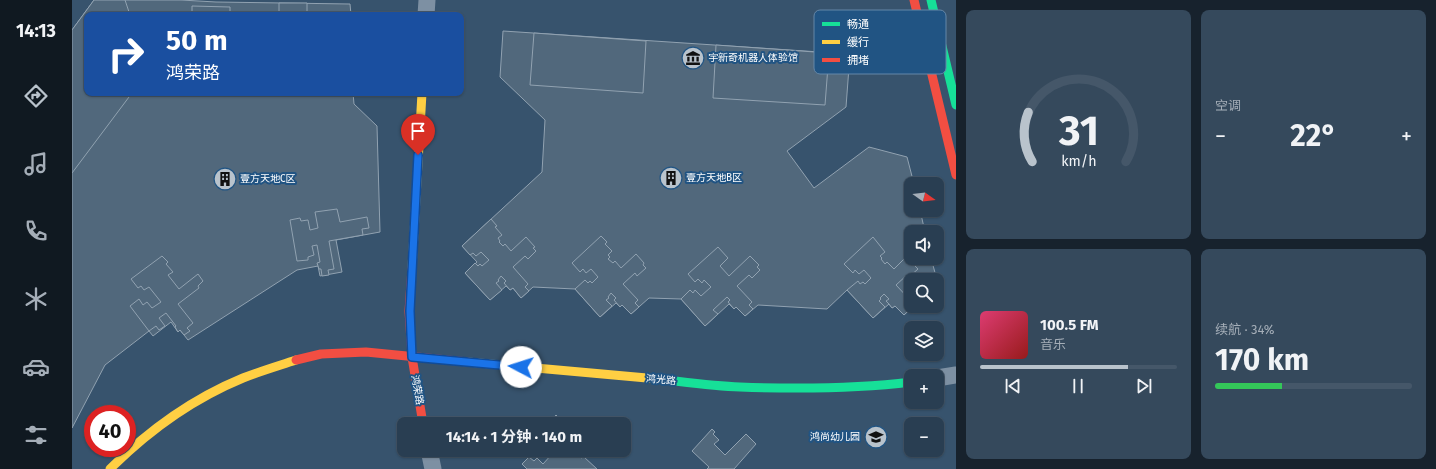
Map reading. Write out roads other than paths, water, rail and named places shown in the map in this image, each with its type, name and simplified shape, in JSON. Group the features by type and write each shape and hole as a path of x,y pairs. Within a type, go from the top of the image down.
{"street":[{"path":"426,12 427,0"},
{"path":"914,0 916,10"},
{"path":"931,0 933,10"},
{"path":"946,63 956,105"},
{"path":"932,74 956,175"},
{"name":"鸿荣路","path":"422,96 410,311 412,357 422,417"},
{"name":"鸿光路","path":"110,469 118,460 153,430 191,404 232,382 275,366 320,354 366,352 739,387 852,387 904,383"},
{"path":"944,377 956,376"},
{"path":"430,457 433,469"}],"place":[{"name":"宇新奇机器人体验馆","path":"693,58"},
{"name":"壹方天地B区","path":"671,178"},
{"name":"壹方天地C区","path":"225,179"},
{"name":"鸿尚幼儿园","path":"876,437"}]}
